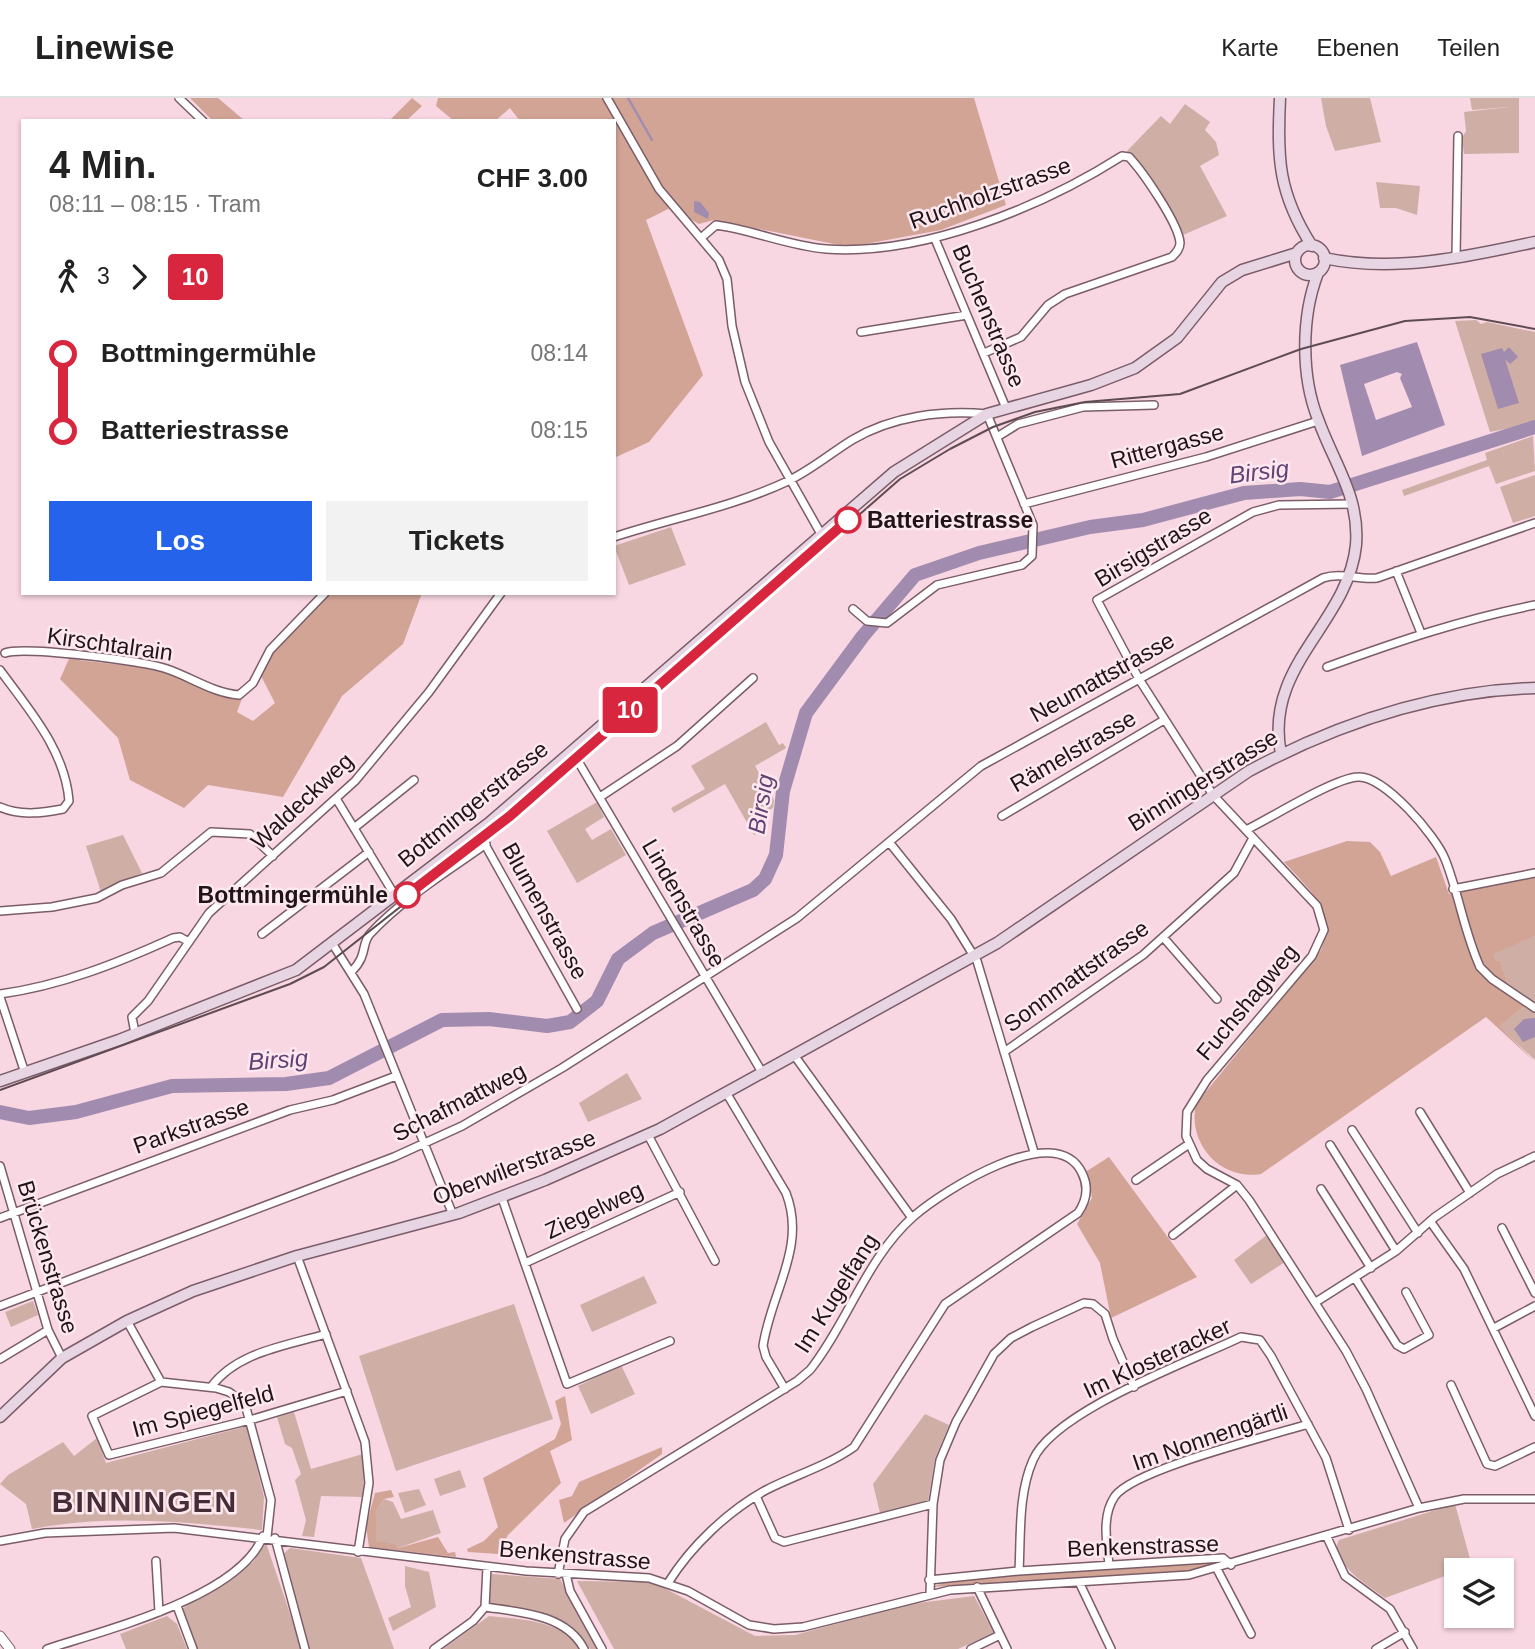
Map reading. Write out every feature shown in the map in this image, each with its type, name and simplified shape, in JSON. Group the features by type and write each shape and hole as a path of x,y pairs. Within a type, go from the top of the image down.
{"main road":[{"path":"1280,98 1279,168 1300,228 1303,249 1300,270 1310,296"},
{"path":"1254,265 1300,270 1322,266 1336,268 1347,263 1456,257 1535,242"},
{"path":"1281,754 1278,721 1283,695 1299,658 1349,577 1356,544 1352,499 1318,421 1306,366 1310,296 1322,266 1320,250 1303,249"},
{"name":"Bottmingerstrasse","path":"0,1081 286,975 478,832 894,471 987,414 1091,385 1136,368 1177,338 1222,282 1254,265 1303,249"},
{"name":"Binningerstrasse","path":"997,943 1213,795 1281,754 1396,708 1474,692 1535,688"},
{"name":"Oberwilerstrasse","path":"0,1417 62,1358 127,1321 203,1288 297,1256 453,1215 502,1198 648,1135 727,1094 997,943"}],"street":[{"path":"179,98 201,119"},
{"path":"607,98 659,189 719,260 727,279 732,326 745,382 769,442 821,534"},
{"path":"1456,257 1458,136"},
{"name":"Ruchholzstrasse","path":"701,238 716,225 823,248 872,250 935,239 1079,184 1122,156 1129,157 1159,197 1180,242 1172,257 1065,294 1048,305 1021,337 984,353"},
{"name":"Buchenstrasse","path":"935,239 1006,408"},
{"path":"861,332 967,315"},
{"path":"997,437 1018,424 1083,407 1154,405"},
{"path":"616,536 739,500 790,480 870,432 895,422 954,411 987,414 1024,504 1034,549 1022,565 937,585 887,623 867,621 853,609"},
{"name":"Rittergasse","path":"1024,504 1206,457 1318,421"},
{"name":"Birsigstrasse","path":"1164,720 1098,606 1097,600 1101,595 1253,512 1279,505 1352,499"},
{"name":"Neumattstrasse","path":"889,842 978,768 1323,578 1335,574 1377,578 1535,523"},
{"path":"1396,571 1421,633"},
{"name":"Kirschtalrain","path":"2,650 166,668 226,694 239,695 253,683 270,650 323,595"},
{"name":"Waldeckweg","path":"135,1033 132,1017 148,1001 209,913 337,800 429,692 500,595"},
{"path":"1327,667 1477,616 1535,605"},
{"path":"0,807 12,812 43,812 63,809 69,801 63,770 47,735 0,669 2,650"},
{"path":"600,797 677,746 753,678"},
{"name":"Fuchshagweg","path":"1164,720 1213,795 1317,906 1324,930 1311,956 1191,1102 1185,1127 1189,1144"},
{"name":"Rämelstrasse","path":"1002,816 1164,720"},
{"name":"Lindenstrasse","path":"572,751 763,1074"},
{"path":"1246,830 1340,783 1357,777 1374,779 1400,802 1439,847 1480,967 1492,979 1535,1008"},
{"path":"354,828 414,780"},
{"path":"337,800 394,894"},
{"path":"0,911 52,907 97,898 122,885 161,873 211,832 250,834 273,856"},
{"name":"Blumenstrasse","path":"478,832 578,1009"},
{"name":"Sonnmattstrasse","path":"1004,1052 1131,964 1163,937 1234,873 1253,838"},
{"path":"668,1583 677,1568 717,1527 756,1496 839,1458 854,1447 945,1304 1078,1213 1086,1194 1086,1182 1078,1165 1063,1156 1034,1152 974,956 944,909 889,842"},
{"name":"Schafmattweg","path":"0,1306 394,1157 523,1093 823,899 889,842"},
{"name":"Bottmingerstrasse","path":"352,971 363,960 367,937 390,915 486,844"},
{"path":"262,934 369,852"},
{"path":"1453,889 1535,873"},
{"path":"25,1073 0,995 24,991 101,969 173,938 180,937 188,942"},
{"path":"1163,937 1217,999"},
{"path":"332,943 352,971 382,1037 453,1215"},
{"path":"794,1055 912,1218"},
{"name":"Parkstrasse","path":"0,1218 290,1110 333,1100 396,1076"},
{"path":"727,1094 786,1193 792,1211 794,1237 763,1346 766,1357 785,1389"},
{"path":"1420,1112 1470,1193"},
{"path":"1352,1130 1418,1234"},
{"path":"648,1135 715,1261"},
{"path":"1136,1180 1189,1144 1207,1169 1237,1185 1316,1302 1366,1388 1419,1508"},
{"path":"1329,1145 1396,1251"},
{"name":"Im Kugelfang","path":"562,1574 565,1539 574,1522 584,1512 785,1389 810,1370 890,1241 912,1218 950,1189 1034,1152"},
{"path":"1316,1302 1396,1251 1430,1221 1497,1174 1535,1156"},
{"name":"Brückenstrasse","path":"0,1166 48,1330 62,1358"},
{"path":"1173,1235 1237,1185"},
{"path":"1321,1189 1371,1268"},
{"name":"Ziegelweg","path":"525,1263 680,1192"},
{"name":"Ziegelweg","path":"502,1198 567,1384 670,1341"},
{"path":"1430,1221 1464,1269 1535,1416"},
{"path":"1502,1228 1535,1293"},
{"path":"297,1256 365,1442 369,1483 358,1552"},
{"path":"1355,1278 1397,1345 1404,1349 1423,1341 1429,1335 1406,1292"},
{"path":"930,1594 933,1504 940,1460 956,1422 991,1359 1011,1338 1084,1303 1093,1304 1105,1314 1112,1339 1134,1387"},
{"path":"1494,1328 1535,1306"},
{"path":"47,1649 177,1606 252,1558 268,1537 271,1500 250,1420 239,1398 211,1387 161,1382 127,1321"},
{"path":"0,1359 48,1330"},
{"path":"211,1387 222,1372 243,1359 326,1334"},
{"name":"Im Klosteracker","path":"1019,1571 1024,1485 1036,1453 1065,1423 1241,1337 1254,1337 1265,1346 1331,1468 1349,1530"},
{"name":"Im Spiegelfeld","path":"161,1382 92,1416 109,1455 348,1392"},
{"path":"1451,1385 1487,1464 1495,1466 1535,1447"},
{"name":"Im Nonnengärtli","path":"1109,1565 1106,1524 1109,1508 1125,1487 1172,1467 1308,1424"},
{"path":"756,1496 775,1538 784,1542 933,1504"},
{"name":"Benkenstrasse","path":"0,1541 45,1533 174,1528 268,1537 358,1552 487,1567 562,1574 624,1575 668,1583 749,1625 774,1629 803,1628 930,1594 977,1587 1080,1584 1189,1575 1231,1565 1419,1508 1464,1499 1535,1499"},
{"path":"268,1537 274,1545 305,1649"},
{"path":"1327,1537 1345,1576 1390,1609 1413,1649"},
{"name":"Benkenstrasse","path":"929,1580 1019,1571 1223,1558 1231,1565"},
{"path":"156,1561 159,1612"},
{"path":"434,1649 473,1621 485,1608 487,1567"},
{"name":"Benkenstrasse","path":"1217,1569 1251,1634"},
{"path":"562,1574 602,1649"},
{"path":"1080,1584 1111,1649"},
{"path":"977,1587 1007,1649"},
{"path":"177,1606 192,1649"},
{"path":"485,1608 541,1616 570,1631 584,1649"},
{"path":"1376,1649 1405,1632"},
{"path":"971,1649 1000,1635"},
{"path":"0,1636 9,1649"}],"shaded area":[{"path":"190,98 218,98 243,119 211,119"},
{"path":"412,98 422,106 408,119 391,119"},
{"path":"438,98 974,98 1006,205 941,230 849,247 714,220 699,224 670,208 646,220 703,375 649,442 616,457 616,119 518,119 510,108 497,119 452,119 436,106"},
{"path":"1321,98 1370,98 1381,142 1335,151 1326,126"},
{"path":"1470,98 1519,98 1519,153 1464,154 1464,112 1509,107 1472,110"},
{"path":"1185,104 1210,122 1205,130 1216,142 1219,155 1200,166 1227,216 1183,235 1151,180 1127,151 1161,116 1170,124"},
{"path":"1376,182 1420,186 1417,215 1396,208 1380,208"},
{"path":"694,201 700,202 709,213 708,219 694,212"},
{"path":"1476,320 1481,324 1487,322 1535,332 1535,423 1490,432 1455,321"},
{"path":"1417,342 1445,425 1362,456 1340,365","holes":["1397,372 1402,374 1400,378 1412,407 1376,420 1364,384"]},
{"path":"1509,347 1518,357 1510,364 1505,359 1519,403 1498,409 1481,354 1502,348 1504,352"},
{"path":"1533,436 1535,471 1496,484 1489,466 1404,496 1402,490 1487,460 1485,453"},
{"path":"1535,475 1535,516 1513,523 1500,487"},
{"path":"671,527 686,565 629,585 616,545"},
{"path":"322,595 421,595 403,644 342,696 283,797 208,785 184,808 130,780 118,738 60,679 69,659 167,670 243,696 237,712 253,721 275,703 261,676 277,644"},
{"path":"766,722 779,745 783,743 786,748 755,766 774,800 773,808 751,819 759,833 754,835 725,784 674,813 671,808 705,789 691,766"},
{"path":"597,802 604,817 585,829 592,840 611,829 626,855 577,883 547,831"},
{"path":"123,835 142,873 101,892 86,846"},
{"path":"1347,841 1370,842 1380,852 1391,876 1436,857 1449,894 1535,877 1535,936 1493,954 1496,961 1500,960 1508,984 1505,992 1535,1012 1525,1006 1499,1026 1535,1062 1486,1017 1261,1174 1232,1172 1210,1156 1202,1145 1197,1132 1196,1104 1321,950 1325,936 1323,912 1311,892 1284,862"},
{"path":"1535,936 1535,1003 1508,984 1500,960 1496,961 1492,953"},
{"path":"1525,1006 1535,1013 1535,1060 1498,1026"},
{"path":"1535,1018 1535,1037 1523,1042 1514,1029 1524,1019"},
{"path":"627,1073 642,1099 588,1122 579,1103"},
{"path":"1109,1157 1197,1277 1111,1318 1100,1263 1077,1224 1092,1198 1087,1171"},
{"path":"1267,1235 1285,1262 1251,1284 1234,1260"},
{"path":"644,1276 657,1303 592,1332 580,1305"},
{"path":"33,1301 38,1315 11,1327 5,1312"},
{"path":"514,1304 553,1419 396,1471 359,1356"},
{"path":"621,1365 635,1394 591,1414 578,1386"},
{"path":"565,1396 572,1440 550,1451 561,1483 508,1535 498,1554 468,1552 467,1549 484,1541 498,1527 483,1478 555,1439 561,1424 555,1401"},
{"path":"294,1412 311,1469 363,1454 364,1497 321,1496 314,1537 302,1536 306,1520 295,1480 301,1474 292,1448 285,1444 277,1417"},
{"path":"925,1414 949,1425 935,1458 928,1501 880,1513 873,1484"},
{"path":"247,1426 264,1497 262,1530 147,1521 89,1522 32,1529 26,1504 0,1484 8,1475 63,1442 74,1456 97,1438 106,1463"},
{"path":"662,1447 662,1454 564,1523 559,1500 572,1496 579,1482"},
{"path":"460,1470 466,1487 440,1496 434,1479"},
{"path":"419,1489 426,1505 405,1513 398,1493"},
{"path":"391,1490 394,1497 384,1499 376,1511 376,1541 394,1544 398,1548 438,1537 448,1553 455,1552 456,1557 369,1547 366,1526 375,1493"},
{"path":"384,1499 393,1502 401,1519 433,1510 441,1533 398,1548 376,1541 376,1511"},
{"path":"1455,1504 1470,1558 1444,1558 1444,1576 1385,1598 1349,1570 1336,1547 1339,1540"},
{"path":"266,1543 302,1649 197,1649 182,1609 253,1562"},
{"path":"290,1548 361,1558 394,1649 307,1649 281,1556"},
{"path":"1208,1560 1220,1564 1189,1571 933,1587 950,1580"},
{"path":"405,1566 429,1572 436,1607 393,1631 388,1618 411,1607 405,1586"},
{"path":"492,1574 560,1579 598,1649 590,1649 581,1636 559,1619 532,1610 489,1605"},
{"path":"577,1581 653,1582 755,1636 795,1635 910,1604 974,1596 994,1633 958,1649 614,1649"},
{"path":"167,1616 177,1624 187,1649 126,1649 120,1634"},
{"path":"489,1616 526,1620 552,1627 573,1639 580,1649 443,1649"}],"waterway":[{"path":"628,98 652,140"},
{"name":"Birsig","path":"0,1112 29,1118 76,1112 172,1086 286,1084 329,1078 442,1020 489,1019 547,1026 570,1022 597,1001 618,959 653,933 753,890 765,879 776,855 783,791 806,713 863,636 915,575 979,553 1090,527 1143,520 1244,493 1300,489 1330,492 1535,427"}],"tram line":[{"path":"0,1090 290,984 324,967 513,818 900,479 993,427 1035,412 1085,402 1180,394 1301,349 1405,321 1470,317 1535,329"},
{"name":"10","path":"407,895 510,816 848,520"}],"place":[{"name":"Batteriestrasse","path":"848,520"},
{"name":"Bottmingermühle","path":"407,895"}],"district":[{"name":"BINNINGEN","path":"145,1502"}]}
